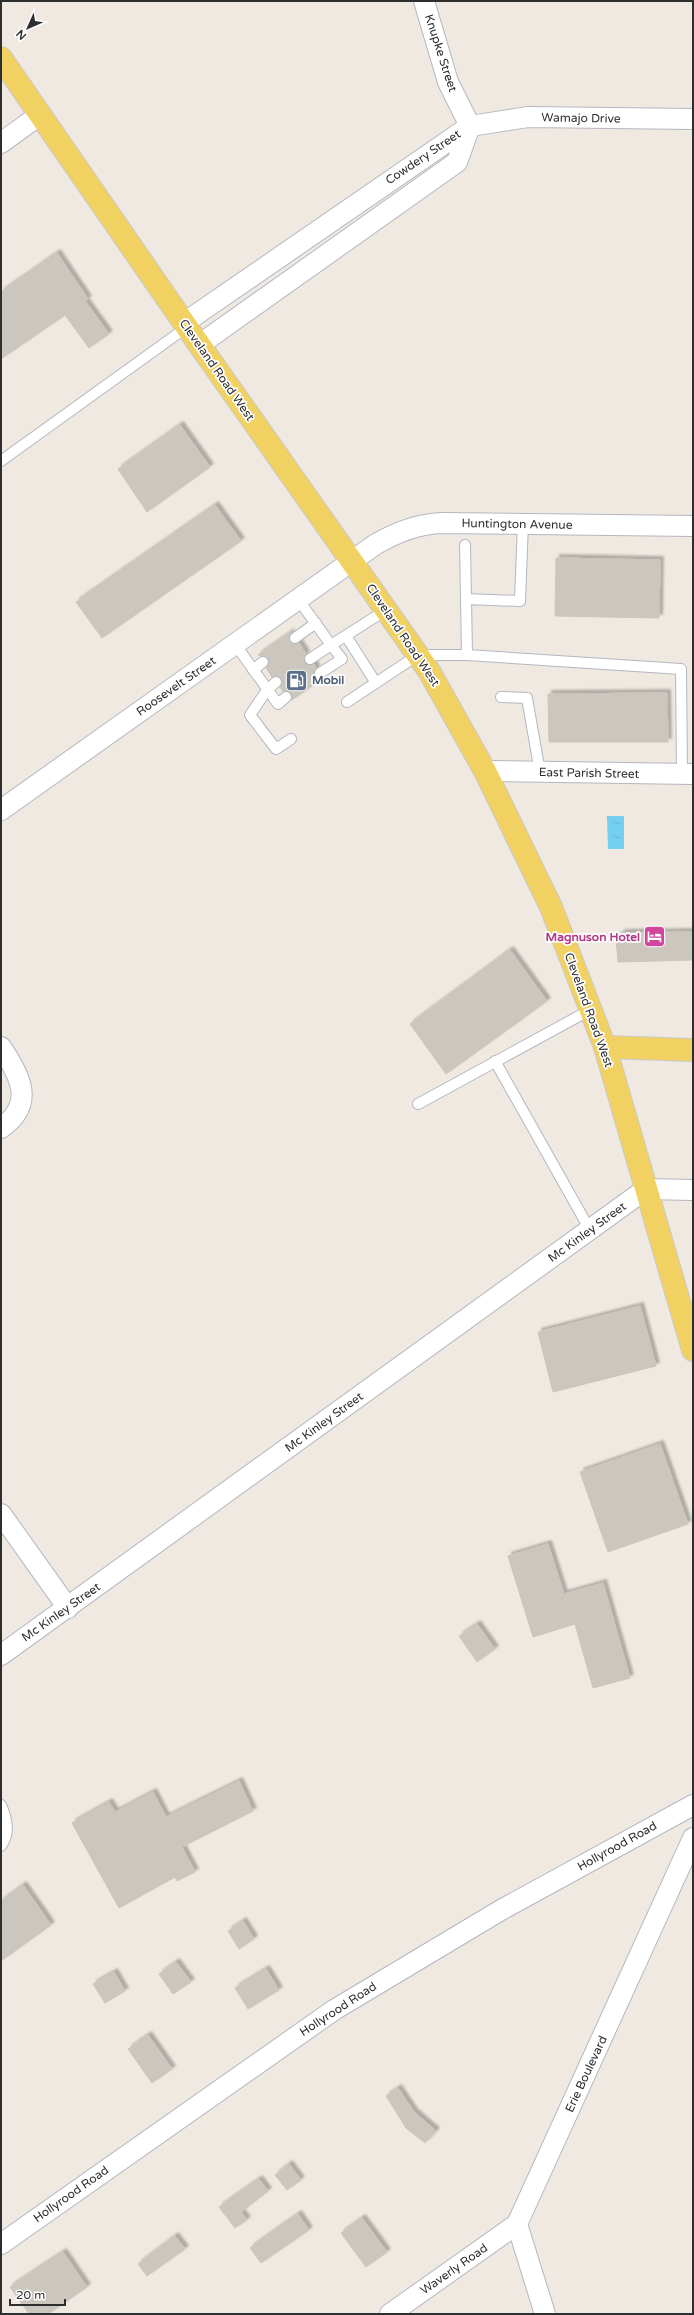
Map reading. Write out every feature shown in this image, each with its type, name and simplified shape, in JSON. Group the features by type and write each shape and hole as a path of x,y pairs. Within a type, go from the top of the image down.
{"main road":[{"name":"Cleveland Road West","path":"1,58 185,325 429,671 484,771 551,907 605,1047 693,1350"},
{"path":"605,1047 693,1050"}],"street":[{"name":"Knupke Street","path":"424,1 448,82 470,126"},
{"path":"1,142 41,114"},
{"name":"Wamajo Drive","path":"470,126 528,117 693,119"},
{"name":"Cowdery Street","path":"185,325 470,126"},
{"name":"Cowdery Street","path":"199,345 457,162 470,126"},
{"name":"Huntington Avenue","path":"352,562 386,539 418,526 441,523 693,526"},
{"name":"Roosevelt Street","path":"1,810 352,562"},
{"name":"East Parish Street","path":"484,771 687,774"},
{"path":"1,1047 19,1076 21,1100 13,1118 1,1128"},
{"path":"646,1189 693,1190"},
{"name":"Mc Kinley Street","path":"1,1655 646,1189"},
{"path":"1,1514 68,1608"},
{"name":"Hollyrood Road","path":"1,2244 334,2010 501,1910 693,1805"},
{"name":"Erie Boulevard","path":"518,2224 693,1838"},
{"path":"518,2224 545,2314"},
{"name":"Waverly Road","path":"390,2314 518,2224"}],"lane":[{"path":"1,461 185,325"},
{"path":"466,599 520,602 523,523"},
{"path":"465,545 467,655"},
{"path":"298,600 342,659 320,673"},
{"path":"310,659 386,610"},
{"path":"295,638 316,623"},
{"path":"346,636 376,683"},
{"path":"234,644 278,704 286,697"},
{"path":"347,702 418,655 467,655 681,669 687,774"},
{"path":"253,670 263,662"},
{"path":"276,682 267,690 250,716 276,749 291,739"},
{"path":"501,697 527,698 540,772"},
{"path":"418,1104 590,1010"},
{"path":"495,1061 590,1230"},
{"path":"1,1805 7,1821 6,1836 1,1846"}],"water":[{"path":"607,816 624,816 624,849 608,849"}],"building":[{"path":"57,253 88,299 85,301 109,334 89,348 65,315 1,359 1,292"},
{"path":"180,425 210,467 147,512 118,469"},
{"path":"215,505 241,541 102,638 76,602"},
{"path":"556,558 660,560 659,618 555,616"},
{"path":"291,632 289,636 290,641 293,644 299,643 306,654 304,656 304,662 307,665 314,664 316,668 314,676 322,679 292,700 291,692 283,692 280,687 282,684 281,678 278,676 272,677 266,668 269,664 268,658 258,655"},
{"path":"667,693 668,742 549,742 548,694"},
{"name":"Magnuson Hotel","path":"693,932 693,960 618,962 616,938 622,933"},
{"path":"510,950 547,1001 446,1074 410,1024"},
{"path":"640,1306 656,1366 553,1392 538,1332"},
{"path":"660,1444 688,1524 608,1552 580,1472"},
{"path":"548,1544 564,1594 603,1583 630,1678 593,1688 575,1624 533,1637 508,1556"},
{"path":"477,1624 495,1649 477,1662 459,1636"},
{"path":"239,1781 253,1811 182,1847 195,1872 177,1881 175,1877 119,1908 72,1823 109,1802 115,1812 153,1792 166,1817"},
{"path":"23,1885 51,1925 1,1961 1,1901"},
{"path":"243,1921 254,1939 239,1949 228,1931"},
{"path":"176,1962 191,1982 173,1994 159,1974"},
{"path":"266,1969 279,1990 248,2009 235,1988"},
{"path":"114,1972 125,1991 105,2003 93,1984"},
{"path":"148,2035 172,2069 152,2083 128,2049"},
{"path":"398,2088 414,2112 436,2131 425,2143 406,2128 386,2096"},
{"path":"289,2164 301,2180 287,2190 275,2175"},
{"path":"259,2179 268,2191 241,2212 247,2220 235,2228 219,2207"},
{"path":"298,2214 309,2230 261,2263 250,2248"},
{"path":"362,2218 387,2252 366,2267 341,2233"},
{"path":"175,2236 185,2249 147,2276 138,2264"},
{"path":"63,2252 87,2287 48,2314 29,2314 10,2287"}],"place":[{"name":"Mobil","path":"296,680"},
{"name":"Magnuson Hotel","path":"655,937"}]}
